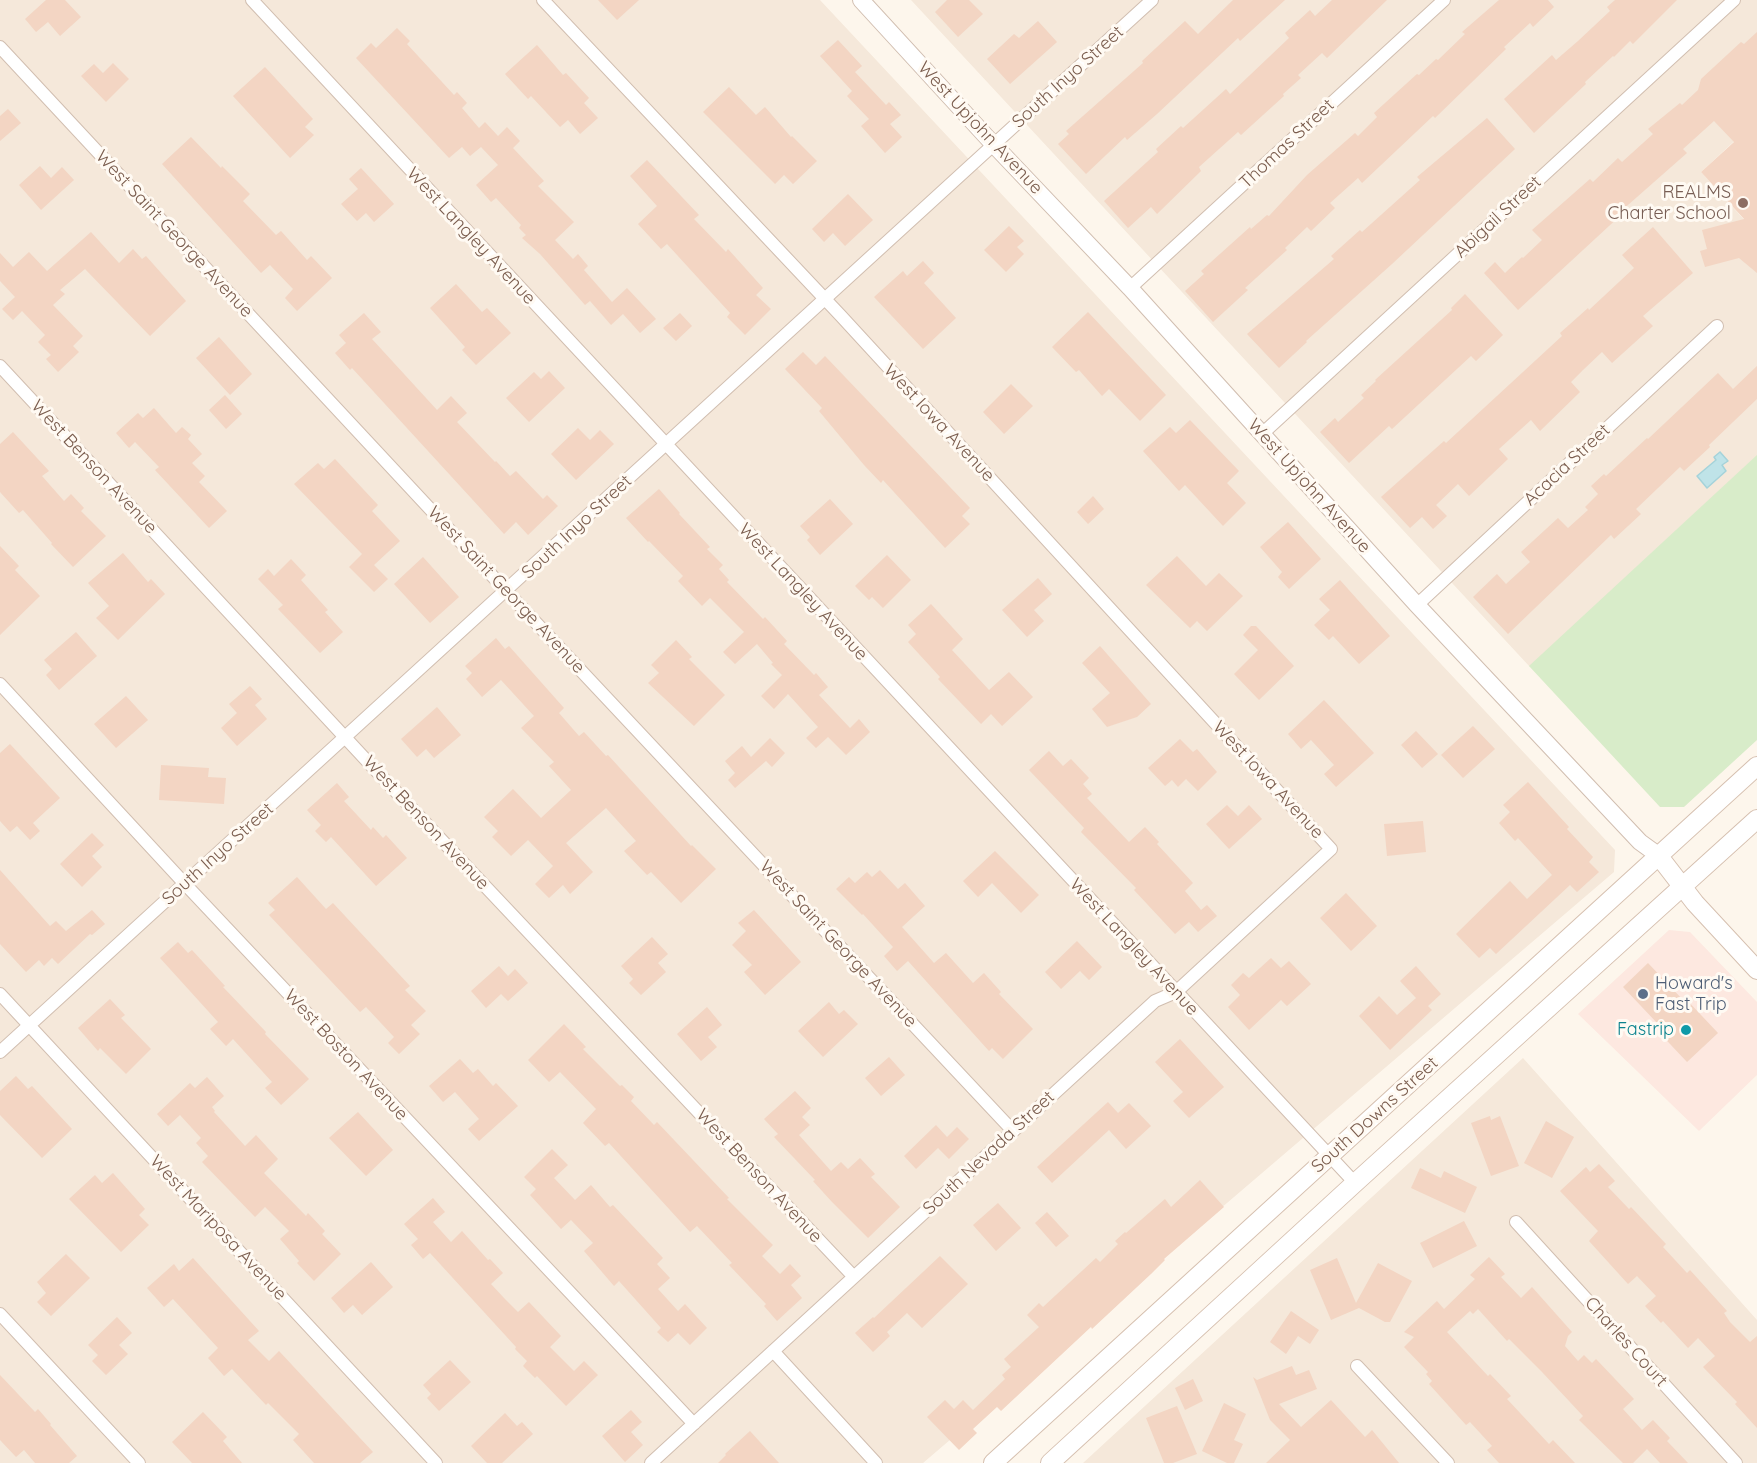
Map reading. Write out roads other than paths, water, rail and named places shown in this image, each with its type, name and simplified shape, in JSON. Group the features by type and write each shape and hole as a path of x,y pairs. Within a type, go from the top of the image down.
{"main road":[{"name":"South Downs Street","path":"993,1463 1757,766"},
{"name":"South Downs Street","path":"1050,1463 1354,1183 1757,819"},
{"name":"West Upjohn Avenue","path":"1658,855 1695,903 1757,970"}],"street":[{"name":"West Langley Avenue","path":"252,0 1354,1183"},
{"name":"West Iowa Avenue","path":"543,0 824,298 1331,849"},
{"name":"West Upjohn Avenue","path":"863,0 994,145 1130,288 1417,605 1640,842 1658,855"},
{"name":"South Inyo Street","path":"0,1052 1152,0"},
{"name":"Thomas Street","path":"1130,288 1444,0"},
{"name":"Abigail Street","path":"1262,434 1734,0"},
{"name":"West Saint George Avenue","path":"0,46 1013,1131"},
{"name":"Acacia Street","path":"1417,605 1717,326"},
{"name":"West Benson Avenue","path":"0,366 854,1277"},
{"name":"West Boston Avenue","path":"0,684 185,884 694,1424"},
{"name":"South Nevada Street","path":"651,1463 1155,1001 1176,992 1331,849"},
{"name":"West Mariposa Avenue","path":"0,994 436,1463"},
{"name":"Charles Court","path":"1516,1222 1736,1463"},
{"path":"0,1314 139,1463"},
{"path":"773,1351 876,1463"},
{"path":"1357,1366 1448,1463"}],"water":[{"path":"1720,452 1728,461 1722,465 1726,471 1707,488 1697,476 1716,460 1714,457"}],"place":[{"name":"REALMS Charter School","path":"1743,203"},
{"name":"Howard's Fast Trip","path":"1643,994"},
{"name":"Fastrip","path":"1686,1030"}]}
